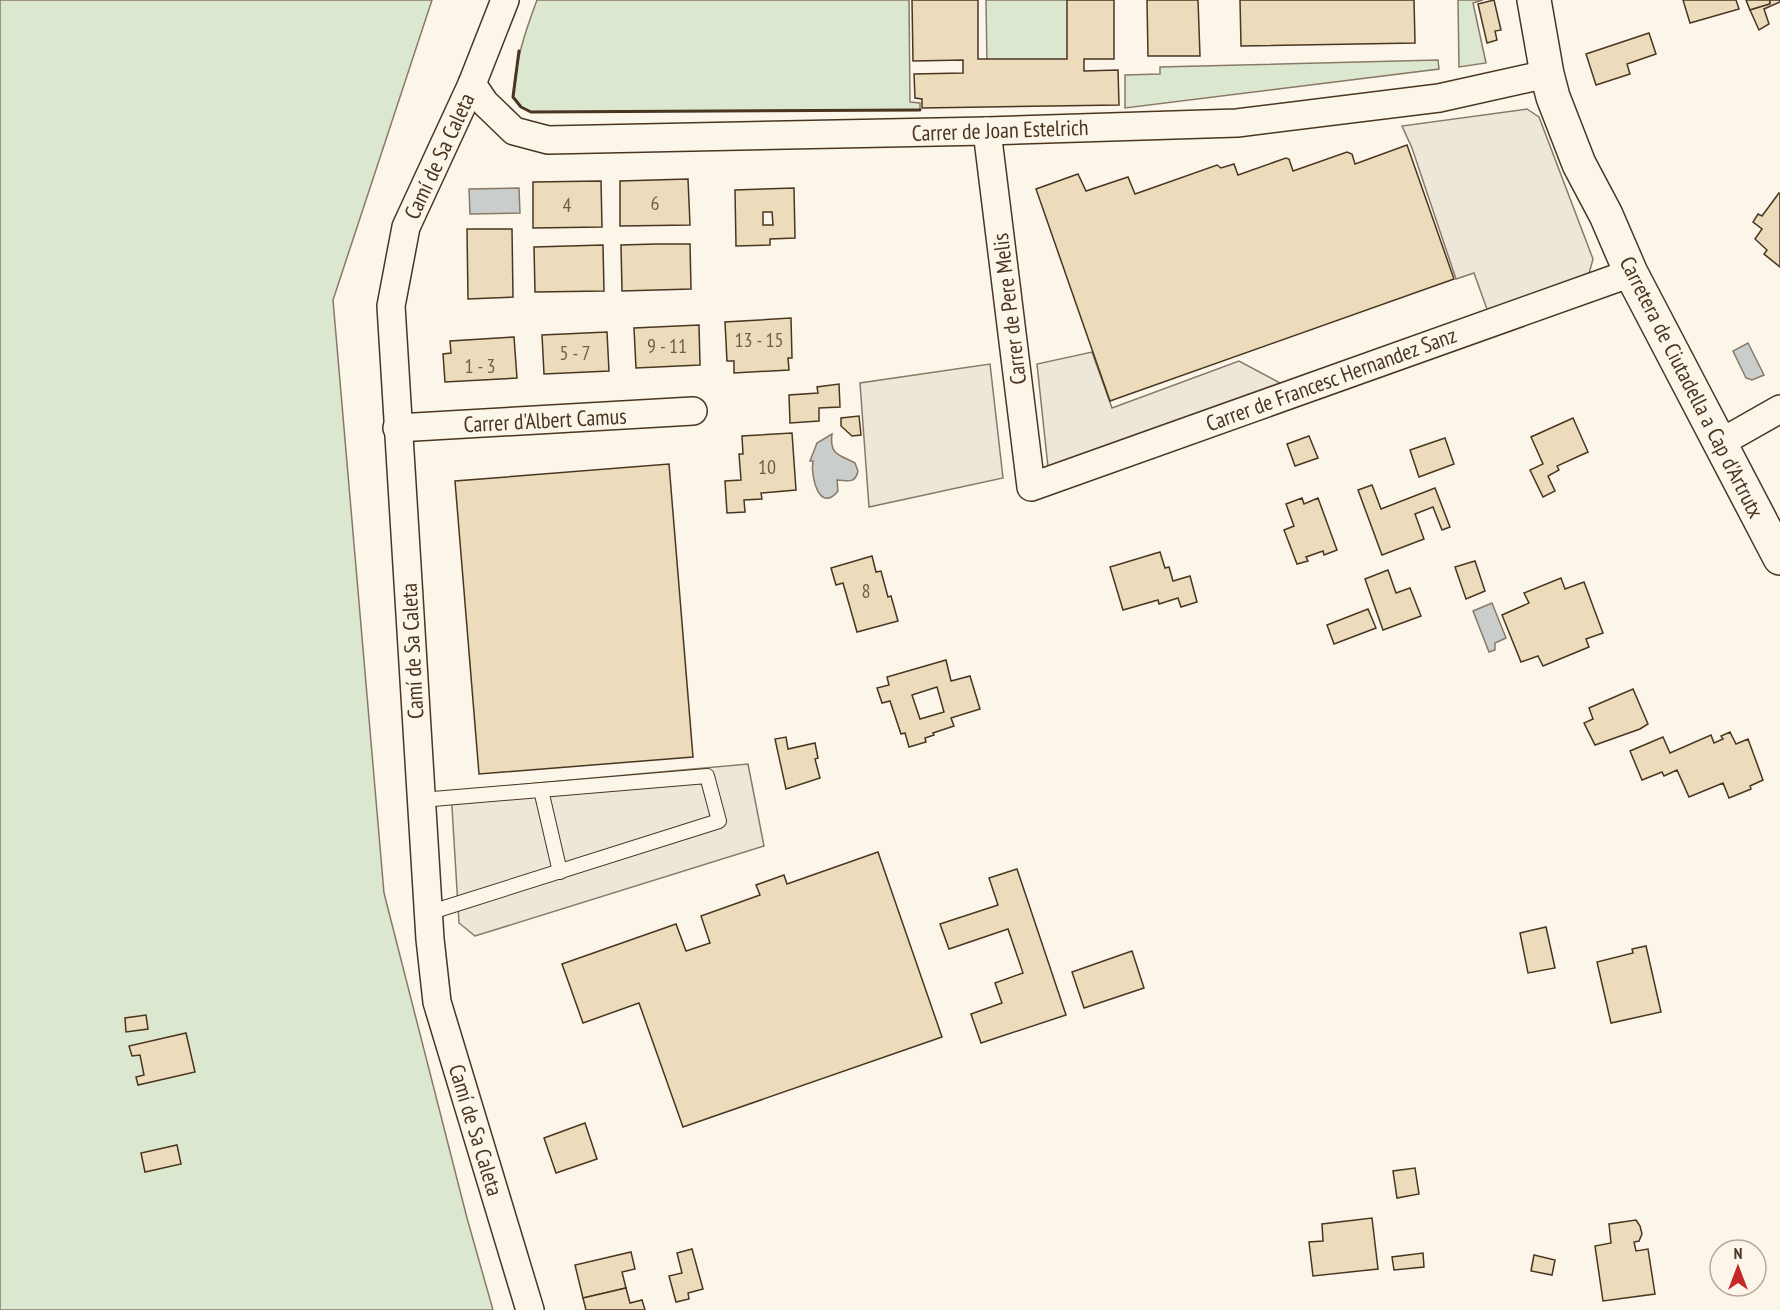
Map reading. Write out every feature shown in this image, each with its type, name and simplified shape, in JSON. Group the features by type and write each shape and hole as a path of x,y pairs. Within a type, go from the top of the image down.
{"street":[{"name":"Camí de Sa Caleta","path":"505,0 472,84 406,227 391,306 428,913 438,1002 530,1310"},
{"name":"Carretera de Ciutadella a Cap d'Artrutx","path":"1536,10 1553,96 1579,164 1606,215 1631,273 1780,558"},
{"name":"Carretera de Ciutadella a Cap d'Artrutx","path":"1536,10 1569,91 1592,160 1606,215"},
{"name":"Carrer de Joan Estelrich","path":"472,84 485,103 514,131 548,140 987,131 1237,123 1439,98 1547,74"},
{"name":"Carrer de Pere Melis","path":"987,131 1031,487"},
{"name":"Carrer de Francesc Hernandez Sanz","path":"1031,487 1631,273"},
{"path":"1720,443 1780,409"},
{"name":"Carrer d'Albert Camus","path":"398,428 693,411"}],"lane":[{"path":"421,800 707,776 719,821 428,913"},
{"path":"541,790 560,872"}],"green space":[{"path":"0,0 432,0 333,300 384,893 467,1218 493,1310 0,1310"},
{"path":"537,0 909,0 910,102 920,103 920,110 531,112 521,107 513,97 521,47"},
{"path":"986,0 1074,0 1075,63 987,65"},
{"path":"1458,0 1483,0 1473,3 1486,63 1459,67"},
{"path":"1438,60 1439,69 1125,108 1125,75 1160,74 1160,67"}],"shaded area":[{"path":"1527,109 1539,117 1593,259 1588,277 1488,312 1474,273 1456,279 1412,148 1402,126"},
{"path":"519,188 520,213 470,214 469,189"},
{"path":"1748,343 1764,375 1752,380 1746,378 1733,351"},
{"path":"1092,352 1112,408 1239,361 1282,384 1048,467 1037,364"},
{"path":"990,364 1003,478 869,507 860,383"},
{"path":"832,434 834,451 855,463 858,471 852,480 837,480 838,491 832,497 826,498 818,491 813,476 813,461 810,461 817,443"},
{"path":"1492,603 1506,638 1495,643 1495,650 1489,652 1473,611"},
{"path":"748,764 764,846 475,936 459,923 451,791"}],"building":[{"path":"912,0 978,0 978,59 1067,59 1067,0 1114,0 1114,59 1084,59 1084,71 1118,70 1119,105 922,108 922,99 915,98 914,74 963,73 963,60 913,61"},
{"path":"1147,0 1198,0 1200,56 1148,56"},
{"path":"1240,0 1414,0 1415,43 1241,46"},
{"path":"1494,0 1501,30 1495,31 1497,40 1487,43 1478,4"},
{"path":"1683,0 1736,0 1739,9 1690,23"},
{"path":"1746,0 1770,0 1770,4 1750,10"},
{"path":"1770,0 1780,0 1780,2 1764,9 1769,24 1759,30 1750,10 1770,4"},
{"path":"1649,33 1656,54 1627,64 1630,74 1596,85 1586,54"},
{"path":"1407,145 1454,279 1110,401 1036,189 1078,174 1086,191 1128,177 1135,194 1217,165 1221,168 1234,164 1238,175 1286,158 1289,159 1293,171 1347,152 1352,154 1355,164"},
{"path":"688,179 690,225 620,226 620,181"},
{"path":"601,181 602,227 533,228 533,182"},
{"path":"794,188 795,238 770,239 770,245 736,246 735,190","holes":["763,212 772,212 773,225 763,225"]},
{"path":"1779,193 1780,267 1764,254 1767,250 1755,239 1762,229 1753,222 1758,214 1762,216"},
{"path":"467,229 512,229 513,297 468,299"},
{"path":"690,244 691,289 622,291 621,245"},
{"path":"603,245 604,291 535,292 534,247"},
{"path":"791,318 792,358 788,358 789,370 734,373 734,361 727,361 725,322"},
{"path":"699,325 700,365 636,368 634,328"},
{"path":"607,332 609,371 544,374 542,335"},
{"path":"514,337 517,378 445,382 443,354 451,353 450,341"},
{"path":"839,384 840,407 819,408 819,421 790,423 789,395 818,393 817,387"},
{"path":"859,416 861,435 852,436 841,426 841,418"},
{"path":"1573,418 1588,452 1557,466 1559,470 1548,476 1555,491 1543,497 1530,470 1543,464 1531,437"},
{"path":"792,433 796,490 761,493 762,499 744,500 745,512 727,513 725,481 741,480 739,454 743,454 742,436"},
{"path":"1309,436 1318,458 1295,466 1287,444"},
{"path":"1445,438 1454,464 1419,477 1410,450"},
{"path":"669,464 693,757 479,774 455,481"},
{"path":"1372,485 1381,509 1435,488 1450,527 1442,530 1433,507 1415,514 1424,539 1382,555 1358,490"},
{"path":"1302,498 1304,504 1318,498 1337,550 1324,555 1323,551 1306,557 1308,561 1297,564 1284,530 1294,526 1286,504"},
{"path":"1160,552 1165,568 1169,567 1173,581 1190,576 1197,602 1181,607 1178,598 1159,604 1158,600 1123,610 1110,567"},
{"path":"872,556 876,572 881,571 888,597 891,596 898,621 857,632 843,583 836,585 831,568"},
{"path":"1475,561 1485,591 1466,599 1455,567"},
{"path":"1388,570 1396,593 1410,588 1421,616 1383,630 1365,579"},
{"path":"1561,578 1565,589 1584,582 1603,633 1586,639 1589,647 1543,666 1538,656 1521,662 1502,615 1529,603 1524,593"},
{"path":"1368,609 1376,628 1334,644 1327,625"},
{"path":"946,660 951,681 970,676 980,709 951,718 954,726 933,733 934,735 925,738 926,742 909,747 905,733 901,734 890,701 882,703 877,688 889,685 887,677","holes":["937,687 944,712 920,719 912,695"]},
{"path":"1633,689 1648,724 1595,745 1584,723 1593,719 1589,708"},
{"path":"1730,732 1736,744 1748,739 1763,780 1750,786 1751,789 1729,798 1723,783 1689,797 1677,770 1664,776 1662,772 1642,780 1630,751 1663,737 1670,753 1711,735 1714,743 1723,739 1721,736"},
{"path":"786,737 788,749 815,743 818,758 815,759 820,778 786,789 775,739"},
{"path":"878,852 942,1037 683,1127 639,1003 583,1023 562,964 676,924 686,951 710,943 701,916 760,895 756,885 784,875 787,884"},
{"path":"1017,869 1066,1015 981,1043 971,1014 1002,1003 995,983 1023,973 1008,929 949,949 940,924 998,905 989,878"},
{"path":"1546,927 1555,968 1528,973 1520,933"},
{"path":"1646,946 1661,1012 1611,1023 1597,962 1633,953 1632,949"},
{"path":"1132,951 1144,988 1084,1008 1072,972"},
{"path":"146,1015 148,1029 126,1032 125,1018"},
{"path":"186,1033 195,1072 138,1085 136,1077 144,1075 140,1055 132,1056 129,1046"},
{"path":"585,1123 597,1159 556,1173 544,1138"},
{"path":"177,1145 181,1164 145,1172 141,1153"},
{"path":"1415,1168 1419,1194 1397,1198 1393,1171"},
{"path":"1372,1218 1378,1269 1313,1276 1309,1242 1323,1241 1322,1224"},
{"path":"1636,1220 1642,1234 1639,1241 1634,1242 1636,1251 1648,1249 1655,1294 1603,1301 1595,1246 1611,1243 1609,1224"},
{"path":"692,1249 703,1289 688,1293 689,1299 676,1302 669,1276 682,1273 677,1253"},
{"path":"631,1252 635,1269 622,1272 626,1288 583,1298 575,1265"},
{"path":"1423,1253 1424,1267 1394,1270 1392,1257"},
{"path":"1534,1255 1555,1260 1552,1275 1531,1271"},
{"path":"626,1288 630,1303 642,1300 645,1310 586,1310 583,1298"}],"wall":[{"path":"519,51 513,97 521,107 531,112 920,110"}]}
